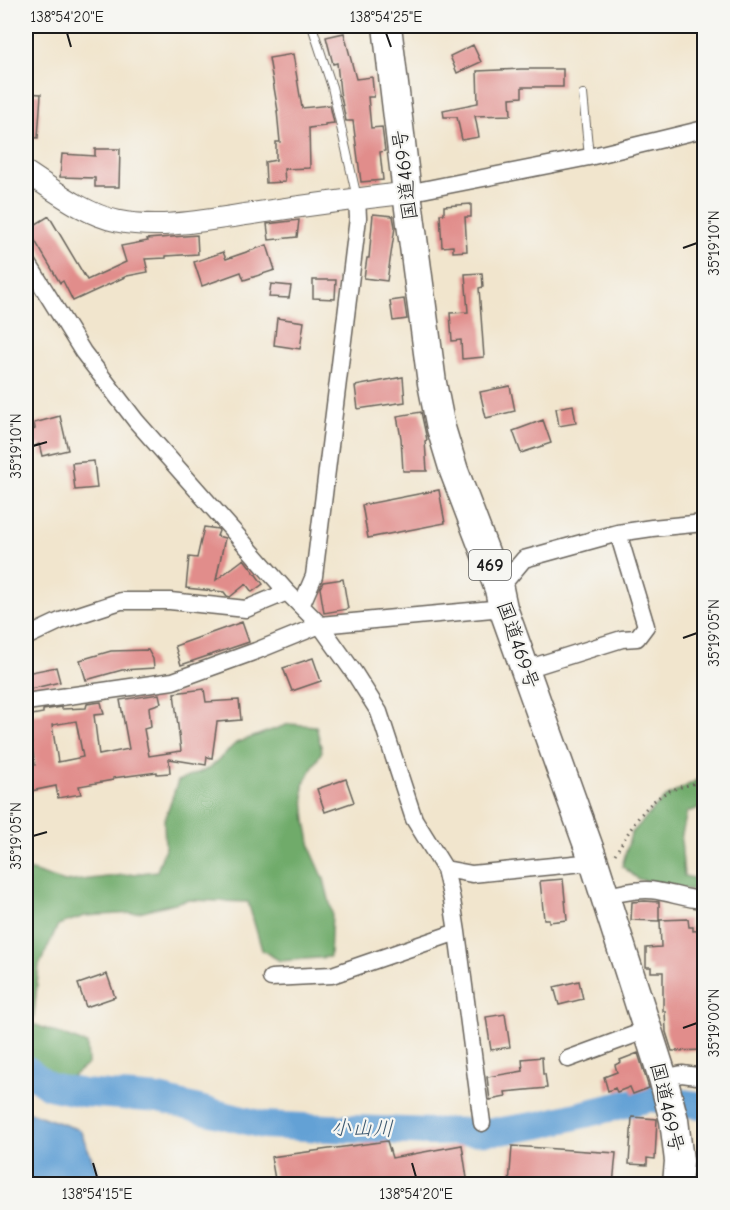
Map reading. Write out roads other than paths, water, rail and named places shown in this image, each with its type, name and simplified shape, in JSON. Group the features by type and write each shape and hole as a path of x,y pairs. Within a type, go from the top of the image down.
{"highway":[{"name":"国道469号","path":"387,26 432,383 441,428 454,471 599,877 648,1030 667,1094 680,1161 677,1185"}],"street":[{"path":"26,172 91,212 117,221 179,224 407,193 589,157 705,129"},
{"path":"301,606 314,576 358,219 357,198"},
{"path":"26,260 83,352 136,422 287,592 320,625 379,711 414,819 445,868 458,932 482,1123"},
{"path":"26,702 173,681 320,625 501,598 524,559 618,533 705,523"},
{"path":"526,669 622,639 637,638 646,626 618,533"},
{"path":"26,637 60,621 121,601 170,601 246,609 287,592"},
{"path":"445,868 472,874 599,877 625,892 655,891 688,899 705,900"},
{"path":"271,978 332,975 458,932"},
{"path":"568,1059 648,1030"},
{"path":"667,1094 682,1074 705,1077"}],"lane":[{"path":"312,26 332,87 357,198"},
{"path":"583,94 589,157"}],"water":[{"path":"26,1111 80,1130 101,1184 26,1184"}],"waterway":[{"name":"小山川","path":"26,1069 49,1086 83,1093 159,1099 263,1125 430,1132 501,1131 539,1125 651,1098 704,1106"}]}
